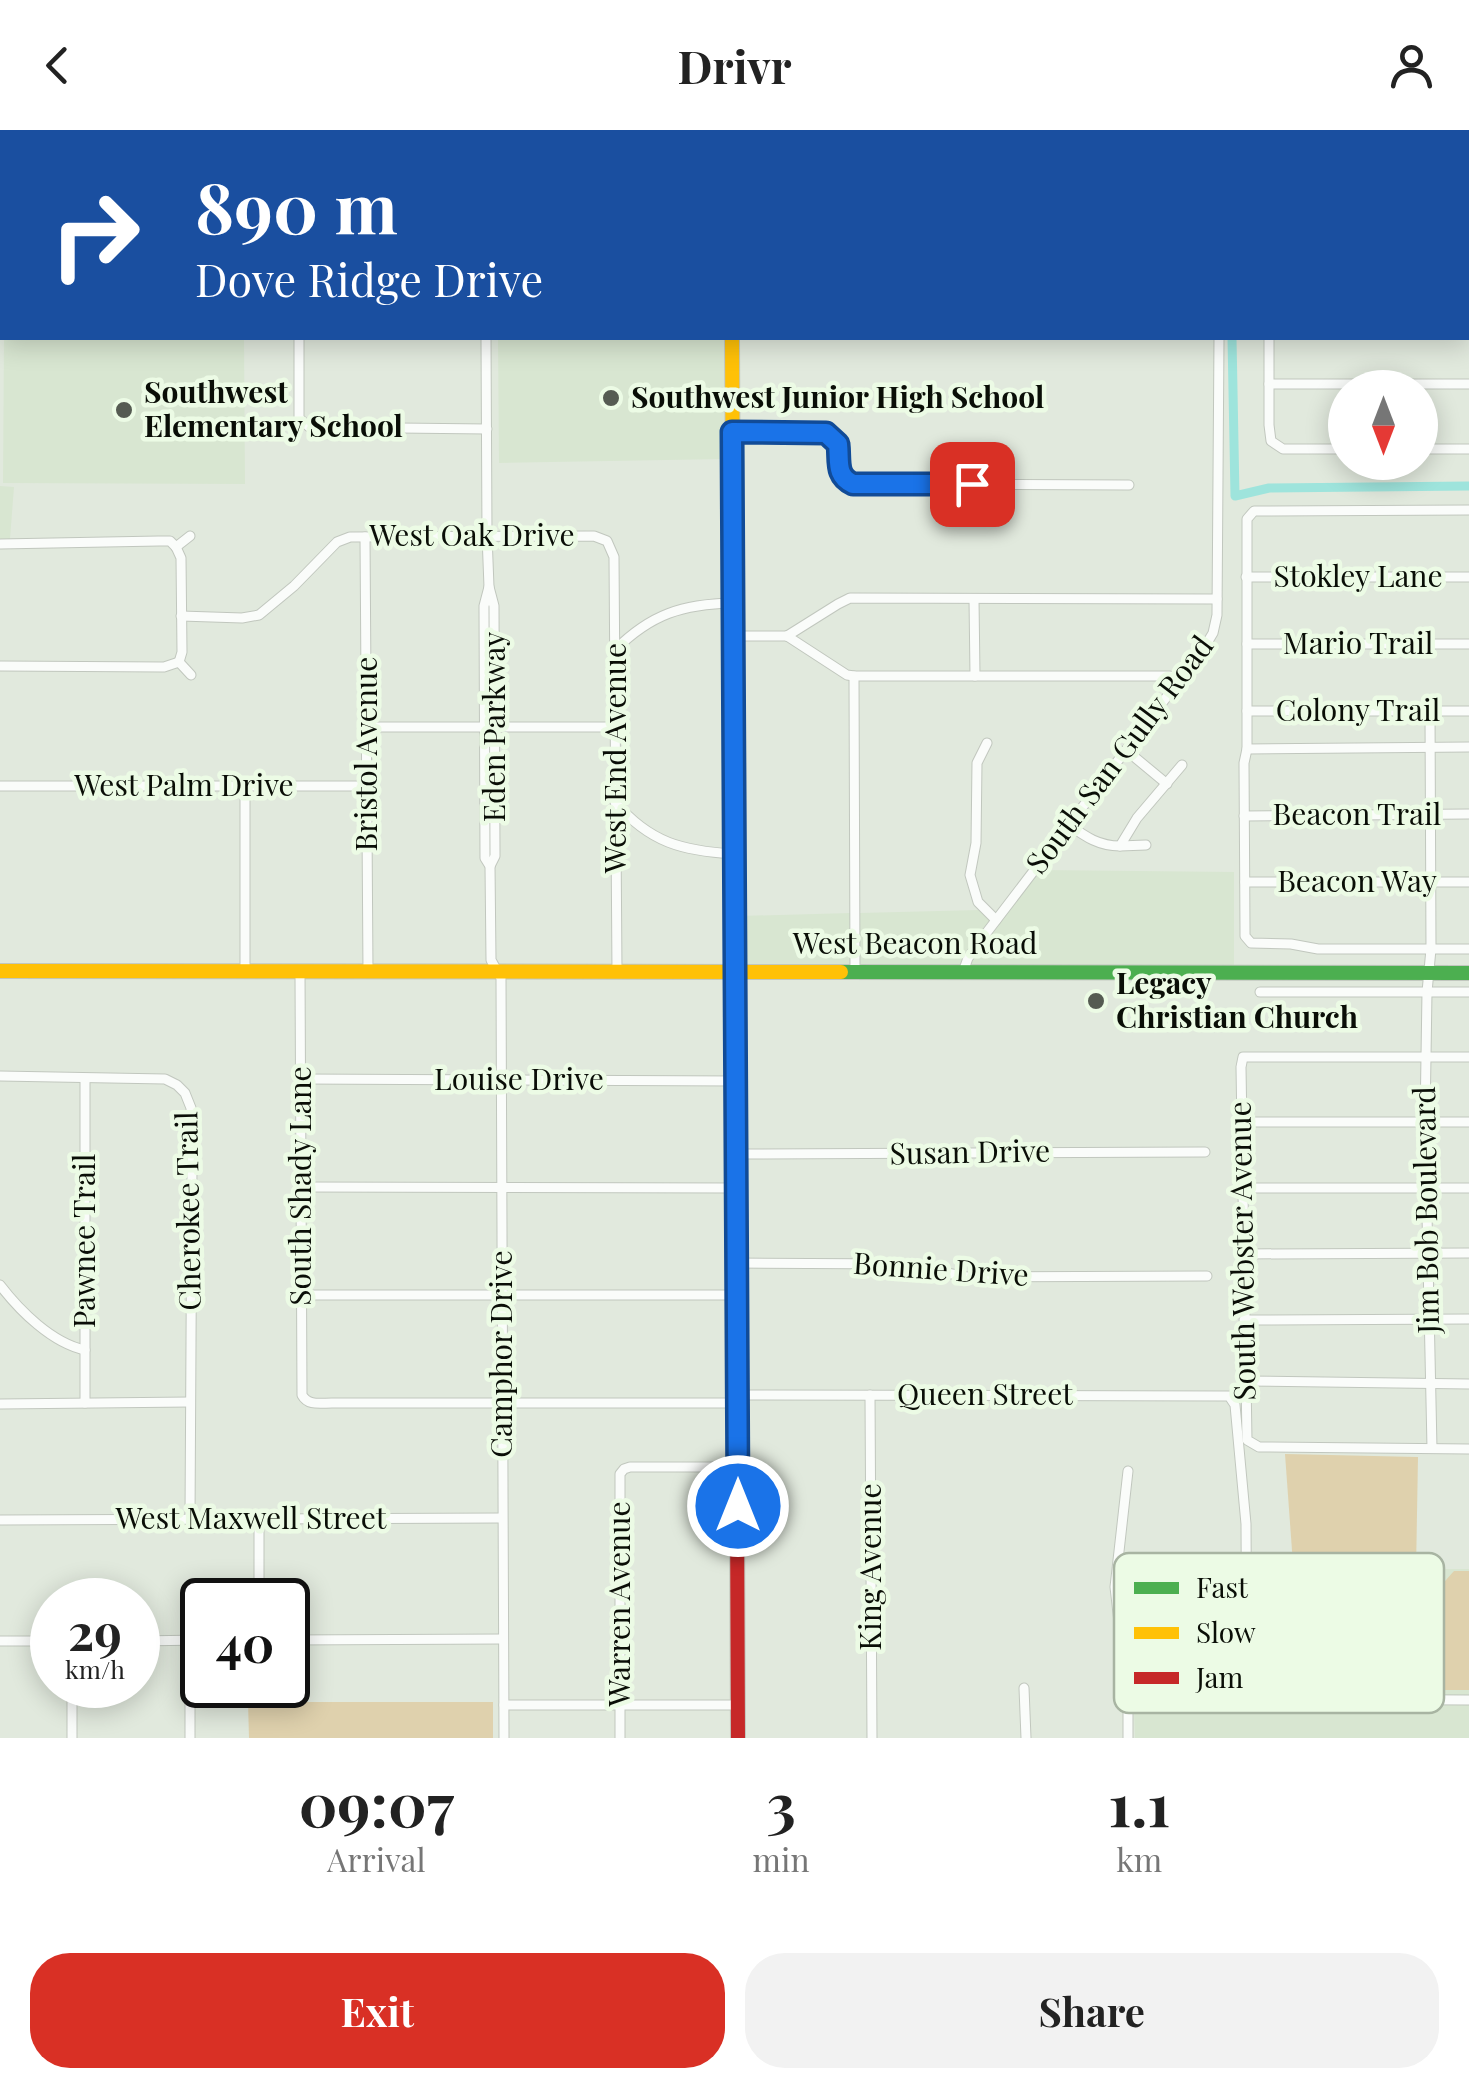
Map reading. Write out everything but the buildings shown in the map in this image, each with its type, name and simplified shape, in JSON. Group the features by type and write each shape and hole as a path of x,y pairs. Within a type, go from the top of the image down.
{"street":[{"path":"299,340 299,418 315,429 487,429"},
{"name":"Eden Parkway","path":"486,340 489,587 484,606 489,727 485,858 490,866 491,960 497,971"},
{"path":"732,340 738,1738"},
{"name":"South San Gully Road","path":"963,972 968,958 1213,632 1217,599 1219,340"},
{"path":"1269,340 1271,441 1283,448 1328,449"},
{"path":"1269,384 1469,384"},
{"path":"732,432 826,433 838,444 840,472 853,484 1129,485"},
{"path":"1438,449 1467,449"},
{"path":"1469,510 1250,514 1244,763 1247,940 1254,944 1318,949 1469,949"},
{"path":"176,547 190,536"},
{"name":"West Oak Drive","path":"181,616 258,615 294,586 337,542 350,536 594,536 610,546"},
{"name":"Bristol Avenue","path":"365,536 368,971"},
{"path":"0,544 170,541 181,558 182,658 164,666 0,666"},
{"name":"West End Avenue","path":"610,546 614,556 617,972"},
{"name":"Stokley Lane","path":"1246,578 1469,576"},
{"path":"733,636 787,636 850,598 1217,599"},
{"path":"974,599 975,676"},
{"path":"615,650 666,613 693,605 733,603"},
{"path":"787,636 854,676 1170,676 1180,680"},
{"name":"Mario Trail","path":"1247,644 1469,644"},
{"path":"179,662 190,675"},
{"path":"854,676 855,971"},
{"name":"Colony Trail","path":"1247,711 1469,710"},
{"name":"Jim Bob Boulevard","path":"1430,711 1431,949 1426,992 1425,1121 1432,1448"},
{"path":"367,727 615,727"},
{"path":"987,744 977,763 976,843 970,876 978,902 996,920"},
{"path":"1246,749 1469,747"},
{"path":"1126,750 1167,784"},
{"path":"1120,846 1137,818 1182,766"},
{"name":"West Palm Drive","path":"0,786 367,786"},
{"path":"245,786 246,971"},
{"path":"616,802 645,831 666,842 701,852 734,854"},
{"name":"Beacon Trail","path":"1244,816 1469,814"},
{"path":"1069,825 1091,840 1120,846 1146,845"},
{"name":"Beacon Way","path":"1244,882 1469,882"},
{"name":"West Beacon Road","path":"0,971 1469,973"},
{"name":"Camphor Drive","path":"497,971 501,978 504,1738"},
{"name":"South Shady Lane","path":"300,972 305,1400"},
{"path":"1260,992 1469,992"},
{"name":"South Webster Avenue","path":"1425,1058 1243,1057 1245,1436 1250,1444 1259,1447 1432,1448"},
{"path":"1425,1058 1469,1057"},
{"name":"Cherokee Trail","path":"0,1076 165,1079 184,1093 190,1108 190,1519"},
{"name":"Pawnee Trail","path":"84,1079 85,1403"},
{"name":"Louise Drive","path":"301,1079 736,1081"},
{"path":"1242,1122 1469,1122"},
{"name":"Susan Drive","path":"735,1154 1205,1152"},
{"path":"301,1187 736,1188"},
{"path":"1242,1188 1469,1188"},
{"path":"1243,1254 1469,1253"},
{"name":"Bonnie Drive","path":"736,1263 904,1264 967,1276 1207,1276"},
{"path":"0,1286 42,1326 70,1347 84,1350"},
{"path":"301,1295 736,1296"},
{"path":"1244,1320 1469,1319"},
{"path":"1245,1382 1469,1384"},
{"name":"Queen Street","path":"305,1400 730,1403 745,1395 1224,1395 1232,1398 1235,1405 1245,1553"},
{"name":"King Avenue","path":"870,1395 872,1738"},
{"path":"0,1404 190,1402"},
{"path":"1432,1448 1469,1449"},
{"name":"Warren Avenue","path":"620,1738 619,1476 630,1467 737,1467"},
{"path":"1119,1553 1128,1471"},
{"name":"West Maxwell Street","path":"0,1520 502,1518"},
{"path":"258,1519 259,1578"},
{"path":"310,1640 503,1639"},
{"path":"0,1641 30,1641"},
{"path":"1024,1688 1026,1738"},
{"path":"504,1705 738,1705"},
{"path":"72,1708 72,1738"},
{"path":"190,1708 190,1738"}],"shaded area":[{"name":"Southwest Elementary School","path":"4,340 244,340 245,484 3,483"},
{"name":"Southwest Junior High School","path":"498,340 724,340 724,459 499,463"},
{"path":"0,486 14,487 10,539 0,539"},
{"path":"1040,870 1234,872 1234,968 969,968"},
{"path":"979,910 990,921 965,954 960,968 859,966 859,913"},
{"path":"851,913 851,966 739,967 739,916"},
{"path":"1285,1454 1418,1457 1416,1553 1292,1553"},
{"path":"1444,1569 1469,1569 1469,1738 1135,1738 1134,1713 1444,1713"},
{"path":"1454,1571 1469,1571 1469,1690 1444,1690 1444,1582"},
{"path":"310,1702 493,1702 493,1738 249,1738 248,1708 310,1708"}],"waterway":[{"path":"1232,340 1235,496 1269,488 1469,486"}],"traffic: fast":[{"path":"734,735 736,1279"},
{"path":"841,972 1469,973"}],"traffic: slow":[{"path":"732,340 734,735"},
{"path":"0,971 841,972"}],"traffic: jam":[{"path":"736,1279 738,1738"}],"place":[{"name":"Southwest Junior High School","path":"611,398"},
{"name":"Southwest Elementary School","path":"124,410"},
{"name":"Legacy Christian Church","path":"1096,1001"}],"route":[{"path":"738,1506 732,432 826,433 838,444 840,472 853,484 972,484"}]}
